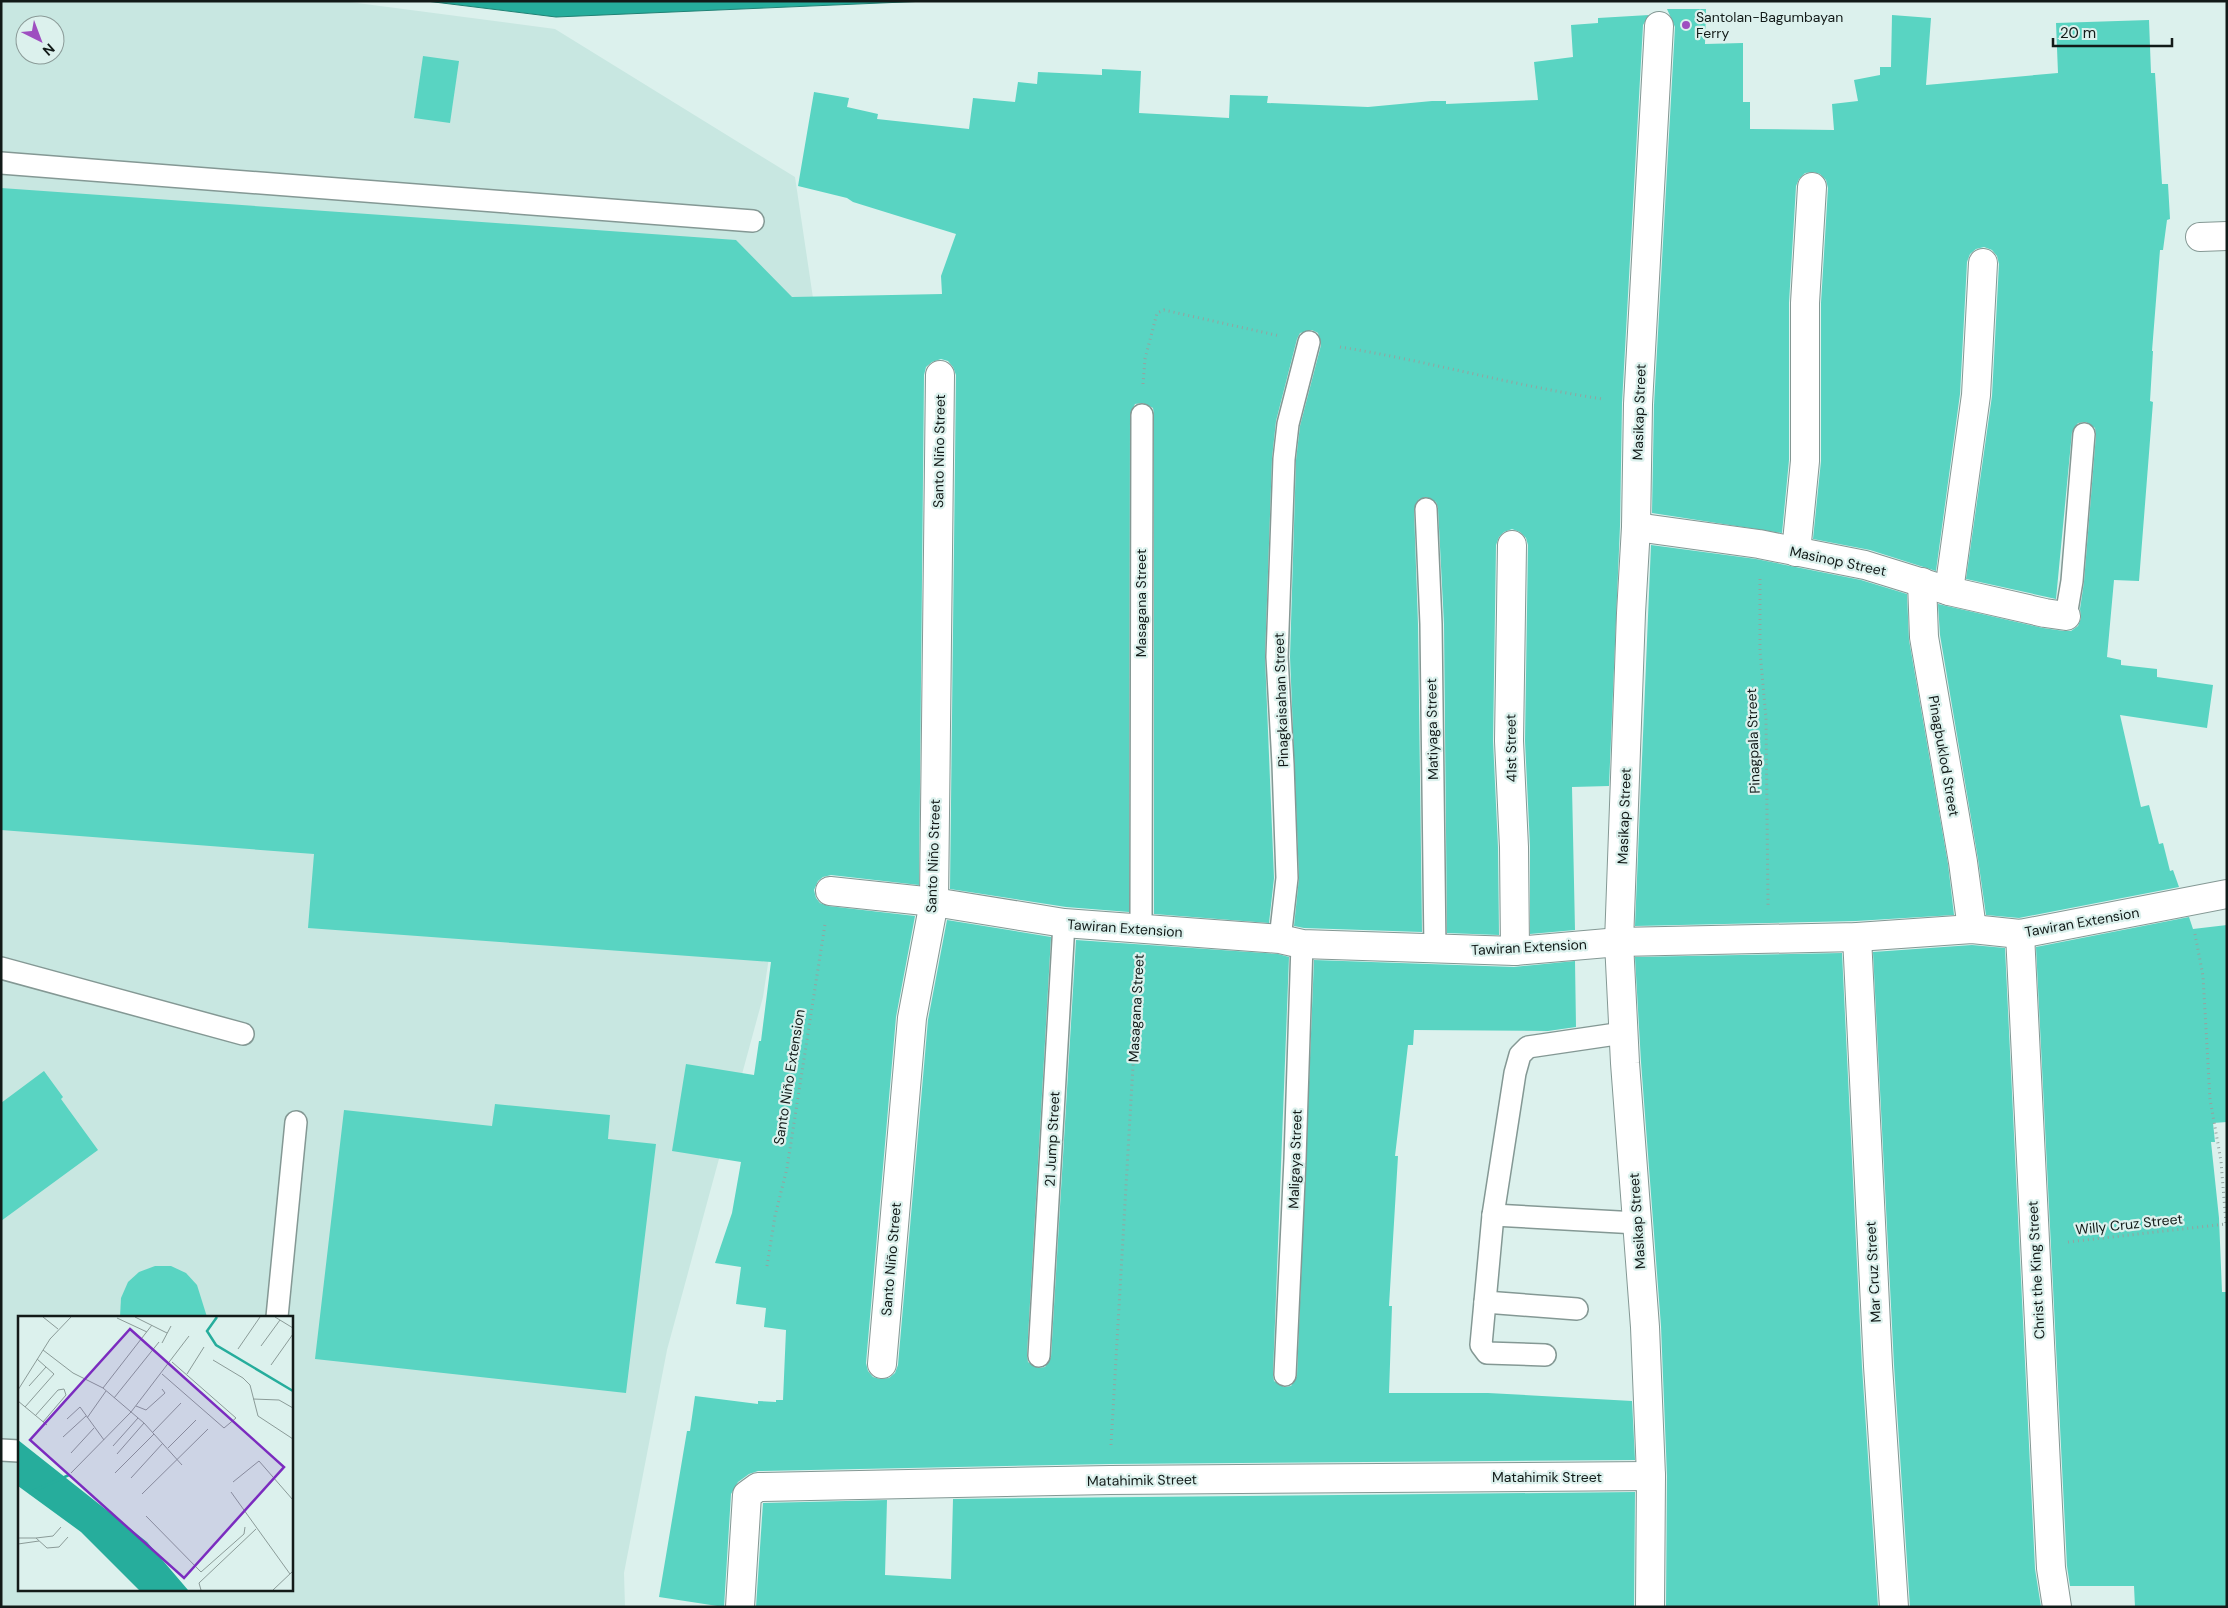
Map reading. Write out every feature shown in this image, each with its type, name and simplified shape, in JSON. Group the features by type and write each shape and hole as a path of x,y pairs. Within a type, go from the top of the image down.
{"street":[{"name":"Masikap Street","path":"1650,1607 1651,1476 1645,1327 1619,942 1631,613 1636,528 1638,404 1659,26"},
{"path":"1796,552 1805,461 1805,303 1812,187"},
{"path":"2200,237 2227,236"},
{"path":"1949,591 1976,395 1982,263"},
{"name":"Santo Niño Street","path":"882,1364 912,1018 934,902 940,376"},
{"name":"Masinop Street","path":"1636,528 1759,544 1865,564 1949,591 2066,616"},
{"name":"41st Street","path":"1512,545 1509,741 1516,951"},
{"name":"Pinagbuklod Street","path":"1922,582 1924,637 1963,862 1972,928"},
{"name":"Tawiran Extension","path":"830,891 934,902 1064,923 1291,942 1435,950 1516,951 1619,942 1857,936 1972,928 2020,934 2227,894"},
{"name":"Christ the King Street","path":"2020,934 2051,1568 2057,1607"},
{"name":"Mar Cruz Street","path":"1857,936 1878,1366 1894,1607"},
{"name":"Matahimik Street","path":"740,1607 746,1495 758,1487 1110,1480 1651,1476"}],"lane":[{"path":"1,163 753,221"},
{"name":"Pinagkaisahan Street","path":"1291,942 1284,764 1277,657 1284,460 1288,424 1309,342"},
{"name":"Masagana Street","path":"1141,929 1142,415"},
{"path":"2066,616 2072,581 2084,434"},
{"name":"Matiyaga Street","path":"1426,509 1431,624 1435,950"},
{"name":"21 Jump Street","path":"1039,1356 1064,923"},
{"name":"Maligaya Street","path":"1285,1374 1296,1159 1291,942"},
{"path":"1,968 243,1034"},
{"path":"1544,1355 1487,1354 1481,1345 1493,1216 1515,1073 1520,1056 1528,1047 1624,1032"},
{"path":"277,1316 296,1122"},
{"path":"1493,1216 1637,1223"},
{"path":"1485,1302 1577,1309"},
{"path":"1,1450 18,1451"}],"path":[{"path":"1142,415 1145,359 1157,313 1164,310 1309,342 1395,356 1552,392 1638,404"},
{"name":"Pinagpala Street","path":"1759,544 1760,652 1766,718 1769,938"},
{"name":"Santo Niño Extension","path":"767,1266 775,1216 787,1168 830,891"},
{"path":"2189,902 2203,976 2210,1099 2222,1161 2226,1224"},
{"name":"Masagana Street","path":"1110,1480 1141,929"},
{"name":"Willy Cruz Street","path":"2034,1245 2226,1224"}],"shaded area":[{"path":"1,1 342,1 555,29 795,177 813,298 781,878 763,997 667,1350 624,1573 625,1607 1,1607"},
{"path":"426,1 927,1 556,17"}],"building":[{"path":"1667,9 1706,9 1705,44 1743,43 1743,102 1750,102 1750,129 1834,130 1832,104 1858,101 1854,80 1880,75 1880,67 1891,67 1892,15 1931,18 1926,85 2058,73 2056,23 2149,20 2151,73 2155,73 2162,184 2168,184 2170,219 2167,220 2163,250 2160,250 2152,351 2150,401 2153,402 2139,581 2114,580 2107,657 2121,660 2121,665 2157,669 2157,677 2213,685 2207,728 2120,715 2141,807 2149,805 2159,844 2163,843 2170,871 2173,870 2179,887 2019,918 1986,915 1940,635 1938,604 2043,628 2071,631 2078,626 2081,618 2080,609 2084,582 2096,435 2095,428 2086,422 2078,423 2072,432 2056,599 1966,579 1992,396 1999,264 1997,256 1992,250 1984,247 1976,249 1970,254 1967,262 1960,394 1936,571 1870,550 1813,539 1821,461 1821,303 1828,188 1826,180 1820,174 1813,172 1805,173 1799,179 1796,186 1789,303 1789,460 1782,533 1652,513 1654,405 1675,27"},
{"path":"1649,15 1643,25 1622,403 1620,526 1609,786 1572,787 1575,930 1530,934 1530,846 1525,741 1528,545 1526,538 1520,532 1512,529 1504,532 1499,537 1496,545 1493,741 1498,847 1499,935 1447,933 1444,624 1438,508 1436,502 1426,497 1419,499 1414,510 1418,624 1422,932 1304,928 1294,926 1299,878 1290,657 1296,460 1300,426 1321,345 1318,333 1312,330 1300,333 1297,339 1276,421 1272,458 1265,657 1274,878 1269,923 1154,914 1154,415 1153,408 1143,403 1135,404 1130,415 1129,912 1066,907 950,889 956,375 948,361 941,359 932,362 926,367 924,375 919,885 831,875 823,877 818,881 814,890 816,898 820,903 828,906 915,916 896,1017 866,1363 868,1371 873,1377 880,1379 889,1378 895,1373 898,1365 928,1020 947,920 1051,937 1027,1355 1028,1362 1038,1368 1045,1367 1051,1357 1076,940 1278,954 1289,957 1273,1374 1274,1381 1284,1387 1291,1386 1297,1376 1314,960 1514,967 1575,961 1576,1027 1548,1031 1414,1030 1413,1045 1408,1045 1395,1156 1398,1156 1389,1306 1392,1306 1389,1393 1488,1393 1632,1401 1635,1460 1110,1464 758,1471 749,1474 738,1482 731,1494 724,1607 659,1597 687,1431 690,1431 695,1396 758,1404 758,1401 776,1402 776,1400 783,1400 786,1330 764,1327 766,1308 736,1304 741,1267 715,1263 732,1213 741,1162 672,1151 686,1064 754,1075 759,1041 761,1041 771,962 308,928 314,854 1,830 1,188 736,240 792,297 942,294 941,276 956,234 853,202 847,198 798,186 814,92 849,98 847,107 878,114 877,119 969,129 973,98 1015,102 1018,82 1037,84 1038,72 1102,75 1102,69 1141,71 1139,113 1229,118 1230,95 1268,96 1267,103 1368,107 1432,101 1446,101 1446,104 1538,100 1534,62 1573,57 1571,25 1598,23 1598,18"},
{"path":"423,56 459,61 450,123 414,118"},
{"path":"1651,545 1756,559 1861,580 1907,594 1909,640 1948,864 1954,915 1856,921 1635,926"},
{"path":"2189,917 2193,929 2227,925 2227,1122 2213,1123 2215,1142 2211,1142 2219,1218 2222,1292 2227,1292 2227,1607 2135,1607 2134,1586 2070,1586 2067,1566 2036,947"},
{"path":"1972,945 2005,948 2035,1569 2041,1607 1910,1607 1894,1365 1873,952"},
{"path":"1842,953 1862,1367 1878,1607 1666,1607 1667,1476 1661,1326 1635,957"},
{"path":"44,1071 63,1097 61,1099 98,1150 1,1221 1,1103"},
{"path":"495,1104 610,1115 608,1139 656,1144 626,1393 315,1359 344,1110 492,1126"},
{"path":"155,1266 171,1266 186,1273 197,1285 207,1316 120,1316 121,1298 128,1282 139,1272"},
{"path":"1635,1492 1634,1607 756,1607 763,1503 887,1500 885,1575 951,1579 953,1499"}],"place":[{"name":"Santolan-Bagumbayan Ferry","path":"1686,25"}]}
